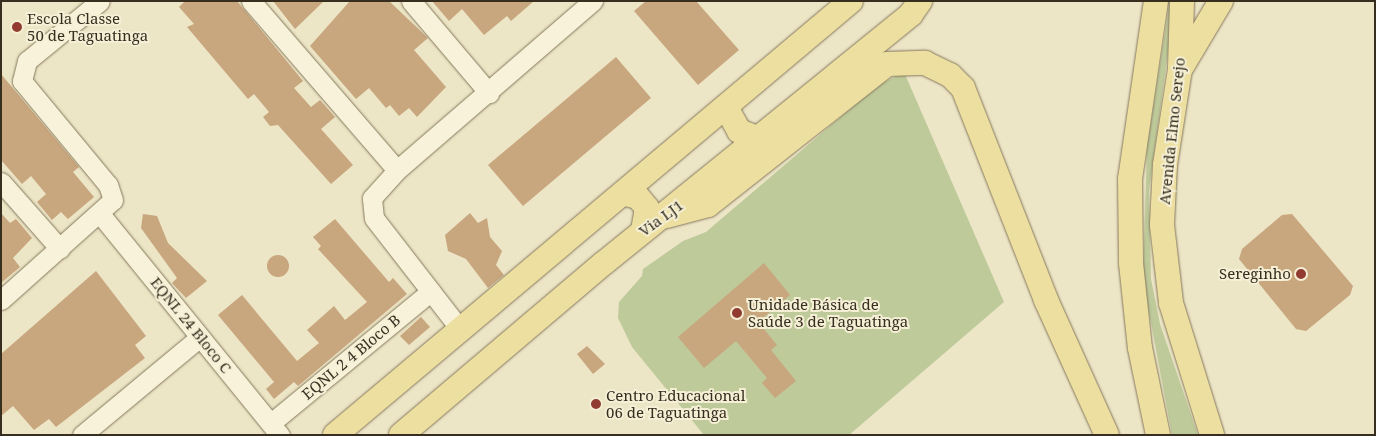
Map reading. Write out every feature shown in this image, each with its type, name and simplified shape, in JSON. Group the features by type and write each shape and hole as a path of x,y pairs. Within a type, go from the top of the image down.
{"main road":[{"path":"335,435 460,329 626,194 851,1"},
{"name":"Via LJ1","path":"401,435 643,231 667,216 920,1"},
{"name":"Avenida Elmo Serejo","path":"1156,1 1130,179 1130,244 1140,348 1158,435"},
{"name":"Avenida Elmo Serejo","path":"1182,1 1180,69 1165,165 1162,225 1171,303 1212,435"},
{"path":"1180,69 1221,1"},
{"path":"667,216 708,205 887,64 925,63 950,75 963,88 1046,300 1107,435"},
{"path":"727,109 738,131 759,139"},
{"path":"626,194 638,197 647,208 643,231"}],"street":[{"path":"1,300 101,215 113,200 108,184 27,89 22,70 27,61 100,1"},
{"path":"252,1 397,170"},
{"path":"410,1 489,93"},
{"path":"460,329 374,218 372,198 397,170 489,93 584,4"},
{"path":"1,182 60,250"},
{"name":"EQNL 24 Bloco C","path":"101,215 276,429"},
{"name":"EQNL 2 4 Bloco B","path":"276,429 431,291"},
{"path":"82,435 200,337"}],"green space":[{"path":"1170,1 1175,1 1149,191 1151,279 1160,324 1198,435 1172,435 1143,280 1147,146"},
{"path":"904,72 1004,302 849,435 704,435 632,347 618,318 619,302 642,276 643,269 683,241 706,232 878,85"}],"building":[{"path":"185,1 237,1 303,81 294,88 311,107 320,100 335,117 321,129 353,165 331,184 278,125 270,126 263,117 269,112 254,94 248,99 187,27 194,24 179,7"},
{"path":"273,1 324,1 295,29"},
{"path":"350,1 389,1 428,38 414,50 446,87 417,117 409,108 399,116 390,105 386,108 369,88 356,99 310,46"},
{"path":"432,1 534,1 511,21 507,16 484,35 462,9 449,21"},
{"path":"646,1 696,1 739,50 698,85 634,11"},
{"path":"616,57 651,98 523,206 488,165"},
{"path":"1,74 79,167 73,172 94,197 68,219 61,212 52,220 37,202 46,194 31,176 22,184 1,160"},
{"path":"1,213 10,223 16,219 32,238 13,258 20,267 1,283"},
{"path":"470,213 478,223 487,218 490,237 502,251 496,265 504,275 488,288 466,259 448,251 445,235"},
{"path":"143,214 157,216 168,243 207,281 186,298 172,283 177,278 141,228"},
{"name":"Sereginho","path":"1292,214 1353,286 1350,295 1306,331 1296,329 1239,259 1242,249 1282,215"},
{"path":"335,219 389,282 393,278 407,294 298,386 294,382 274,399 266,389 274,382 218,315 242,295 297,361 319,343 307,330 334,306 345,320 367,302 318,249 321,246 313,237"},
{"path":"278,255 286,258 289,266 286,274 278,277 270,274 267,266 270,258"},
{"name":"Unidade Básica de Saúde 3 de Taguatinga","path":"764,263 790,295 758,322 777,345 771,350 796,381 775,398 762,383 767,378 736,341 704,368 678,337"},
{"path":"96,271 146,336 135,345 145,358 56,427 49,419 34,430 13,406 1,416 1,354"},
{"path":"421,317 430,327 409,345 400,336"},
{"path":"587,346 605,364 593,374 577,354"}],"place":[{"name":"Escola Classe 50 de Taguatinga","path":"17,27"},
{"name":"Sereginho","path":"1301,274"},
{"name":"Unidade Básica de Saúde 3 de Taguatinga","path":"737,313"},
{"name":"Centro Educacional 06 de Taguatinga","path":"596,404"}]}
